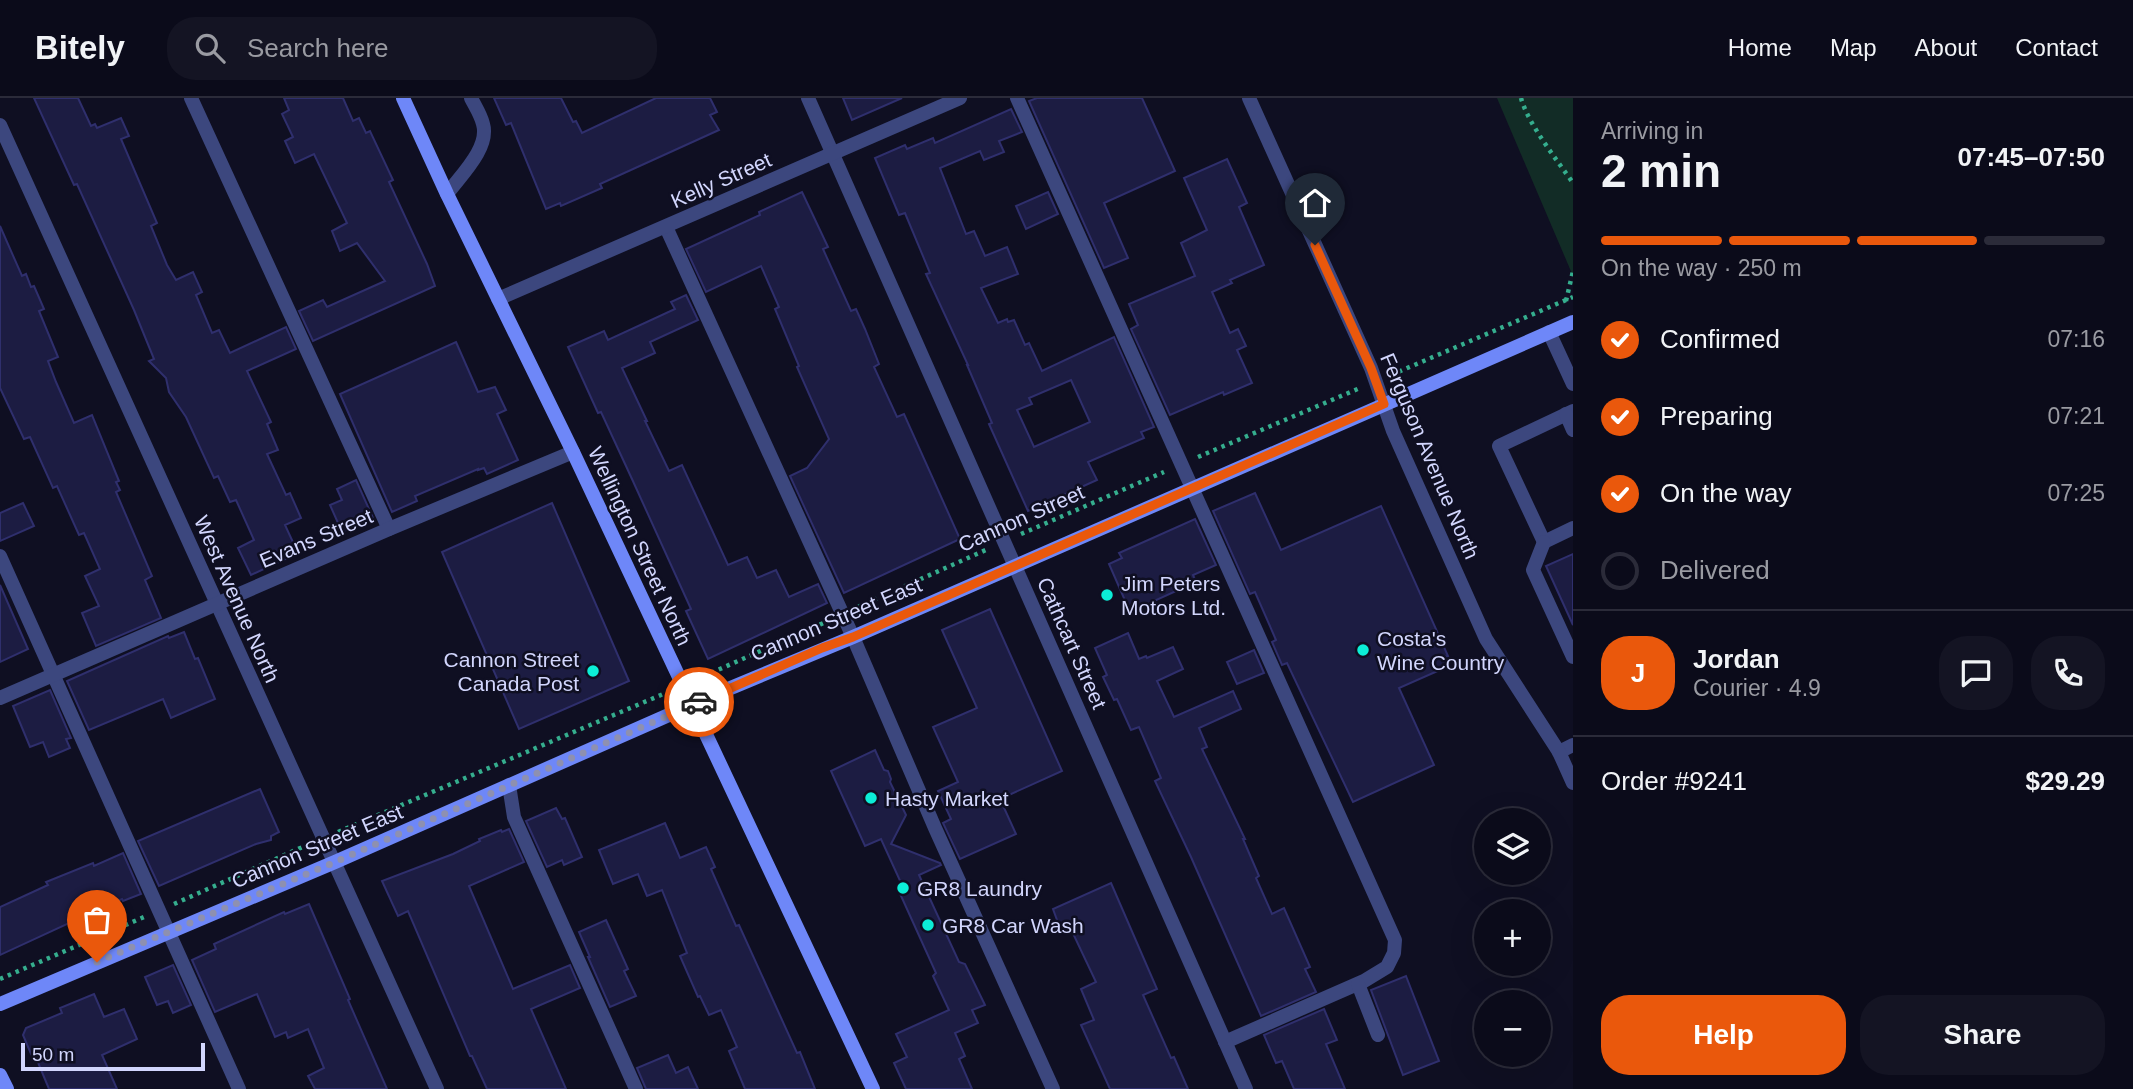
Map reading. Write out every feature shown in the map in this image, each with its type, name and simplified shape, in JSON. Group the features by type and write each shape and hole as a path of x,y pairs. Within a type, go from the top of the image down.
{"main road":[{"name":"Wellington Street North","path":"403,98 873,1089"},
{"name":"Cannon Street East","path":"0,1004 335,862 1571,323"},
{"path":"0,1075 7,1089"}],"street":[{"path":"191,98 389,529"},
{"path":"447,194 476,157 482,140 484,126 471,98"},
{"name":"Cathcart Street","path":"808,98 1246,1089"},
{"name":"Kelly Street","path":"498,299 960,98"},
{"path":"1017,98 1395,940 1394,953 1387,967 1358,984 1225,1042"},
{"name":"Ferguson Avenue North","path":"1249,98 1371,368 1393,431 1486,639 1559,752 1573,783"},
{"name":"West Avenue North","path":"0,125 437,1089"},
{"path":"666,227 853,637 935,828 1053,1089"},
{"path":"1549,332 1573,384"},
{"path":"1544,542 1499,446 1569,413 1573,430"},
{"name":"Evans Street","path":"0,698 573,452"},
{"path":"1573,528 1544,542 1533,570 1573,657"},
{"path":"0,556 239,1089"},
{"path":"1559,752 1573,745"},
{"path":"509,785 514,817 636,1089"},
{"path":"1358,984 1378,1035"}],"path":[{"path":"1521,98 1542,139 1573,183"},
{"path":"1571,323 1566,300 1573,271"},
{"path":"1416,364 1573,297"},
{"name":"Cannon Street","path":"719,669 1180,464 1336,398"},
{"path":"0,979 11,974"}],"green space":[{"path":"1497,98 1573,98 1573,276"}],"building":[{"path":"34,98 78,98 91,126 95,124 97,128 121,118 129,136 121,139 157,223 151,226 167,265 176,280 193,272 202,292 196,295 212,333 219,330 230,353 286,327 296,349 247,371 271,422 267,424 278,450 267,454 286,495 290,493 301,518 285,525 298,553 251,575 238,548 254,540 236,500 230,502 218,476 214,478 186,417 169,392 166,378 149,361 154,359 134,310 77,184 74,185"},
{"path":"284,98 343,98 353,121 359,118 366,133 370,131 393,180 389,182 435,286 313,341 299,311 323,300 327,307 385,281 357,243 340,251 332,231 347,223 314,154 295,163 285,141 293,137 282,114 289,110"},
{"path":"494,98 561,98 582,133 656,98 710,98 717,112 710,115 719,130 600,184 602,188 561,206 560,203 546,209 511,123 506,125"},
{"path":"843,98 902,98 852,120"},
{"path":"1037,98 1142,98 1175,171 1104,203 1128,258 1104,268 1029,101"},
{"path":"1011,109 1022,132 999,141 1004,152 984,160 980,151 940,168 966,234 974,231 985,256 1007,247 1018,274 981,288 998,323 1007,319 1008,322 1014,320 1025,345 1029,343 1042,371 1114,337 1154,427 1141,432 1144,438 1088,462 1097,480 1028,511 989,424 992,423 968,365 926,274 930,273 905,213 899,215 875,158 905,145 907,149 933,138 935,143","holes":["1071,380 1090,422 1034,447 1017,410 1032,404 1029,398"]},
{"path":"1227,159 1247,203 1239,207 1264,265 1230,280 1232,283 1212,292 1230,333 1238,329 1246,346 1237,350 1252,383 1224,395 1223,392 1170,415 1131,329 1138,325 1129,304 1195,276 1181,243 1207,230 1184,178"},
{"path":"802,192 828,247 823,249 851,311 856,309 865,329 879,364 874,367 897,417 904,414 960,539 844,593 790,476 807,468 829,439 797,367 799,366 775,309 779,307 761,266 706,292 686,249 760,215 759,212"},
{"path":"1048,192 1058,214 1026,229 1016,206"},
{"path":"0,226 22,276 26,274 31,287 34,286 44,309 39,311 58,357 48,361 56,382 74,423 92,415 119,481 116,482 120,490 116,492 152,576 145,580 161,618 96,646 82,613 99,606 85,576 100,569 84,533 79,535 57,486 53,488 30,437 24,439 0,388"},
{"path":"686,295 698,320 650,342 655,353 622,368 645,421 669,471 682,465 728,565 747,557 757,578 776,570 789,597 818,584 827,603 708,659 686,611 691,609 601,412 598,413 568,347 604,331 608,340 675,309 671,302"},
{"path":"456,342 478,392 495,387 506,410 497,414 518,460 487,474 484,468 478,469 415,496 417,501 392,512 340,394"},
{"path":"356,480 373,518 342,532 330,505 342,500 337,489"},
{"name":"Costa's Wine Country","path":"1255,493 1281,550 1381,506 1448,656 1444,657 1449,666 1399,688 1434,765 1353,802 1287,663 1282,665 1272,642 1276,640 1255,592 1250,594 1213,511"},
{"path":"23,503 34,526 0,541 0,513"},
{"path":"552,503 629,681 519,729 442,552"},
{"path":"1195,519 1216,565 1193,575 1196,582 1130,612 1109,564 1122,558 1119,553"},
{"path":"1573,554 1573,625 1546,566"},
{"path":"0,585 28,649 0,662"},
{"path":"990,609 1062,771 1000,799 1016,834 960,859 943,823 951,819 938,791 958,782 933,727 977,708 942,630"},
{"path":"184,632 215,699 171,718 163,699 89,730 67,681 168,636 169,638"},
{"path":"1128,633 1139,659 1173,647 1183,669 1157,681 1174,717 1233,691 1241,709 1199,728 1207,747 1202,749 1245,839 1259,876 1256,878 1272,914 1284,908 1310,967 1305,969 1316,992 1261,1016 1155,781 1161,778 1139,727 1131,730 1117,699 1114,700 1103,677 1107,675 1095,648"},
{"path":"1254,650 1264,673 1237,684 1227,662"},
{"path":"50,690 71,738 66,739 70,748 49,757 43,742 30,747 13,706"},
{"path":"875,750 884,770 888,771 890,782 906,815 891,844 940,863 941,865 919,875 959,962 965,964 985,1005 972,1010 978,1023 955,1033 965,1056 959,1059 972,1089 906,1089 894,1063 907,1057 896,1034 949,1010 933,976 936,973 897,887 902,885 881,839 865,846 831,771"},
{"path":"260,789 279,832 271,836 271,840 159,886 138,841"},
{"path":"556,808 562,819 565,818 582,857 564,865 562,860 547,867 526,821"},
{"path":"665,823 680,858 706,847 715,867 711,869 736,926 739,925 815,1089 745,1089 729,1051 737,1047 721,1010 709,1015 680,956 687,953 662,890 647,896 638,874 613,884 599,850"},
{"path":"509,829 524,862 469,886 513,989 570,965 580,988 531,1009 566,1089 487,1089 470,1056 408,911 398,916 382,881 453,854 480,841 479,839"},
{"path":"123,853 141,894 77,918 0,955 0,907 48,885 46,882"},
{"path":"1111,883 1157,989 1143,995 1188,1089 1110,1089 1081,1025 1094,1020 1081,989 1096,982 1070,927 1061,931 1053,909"},
{"path":"309,904 387,1089 315,1089 308,1076 324,1068 308,1029 288,1038 286,1032 275,1037 257,994 215,1012 192,960 216,949 214,944 284,912 285,914"},
{"path":"606,920 628,969 624,971 636,996 610,1007 579,932"},
{"path":"173,965 191,1005 173,1013 168,1001 157,1005 145,977"},
{"path":"1406,976 1439,1061 1403,1075 1371,990"},
{"path":"94,994 104,1017 124,1009 137,1039 102,1055 117,1089 49,1089 23,1035 26,1028 62,1013 60,1008"},
{"path":"1324,1009 1337,1040 1326,1044 1345,1089 1294,1089 1282,1061 1276,1063 1264,1035"},
{"path":"668,1055 676,1073 688,1067 698,1089 646,1089 637,1068"}],"way so far":[{"path":"97,962 335,862 699,702"}],"place":[{"name":"Jim Peters Motors Ltd.","path":"1107,595"},
{"name":"Costa's Wine Country","path":"1363,650"},
{"name":"Cannon Street Canada Post","path":"593,671"},
{"name":"Hasty Market","path":"871,798"},
{"name":"GR8 Laundry","path":"903,888"},
{"name":"GR8 Car Wash","path":"928,925"}],"route":[{"path":"699,702 1384,404 1371,368 1315,245"}]}
